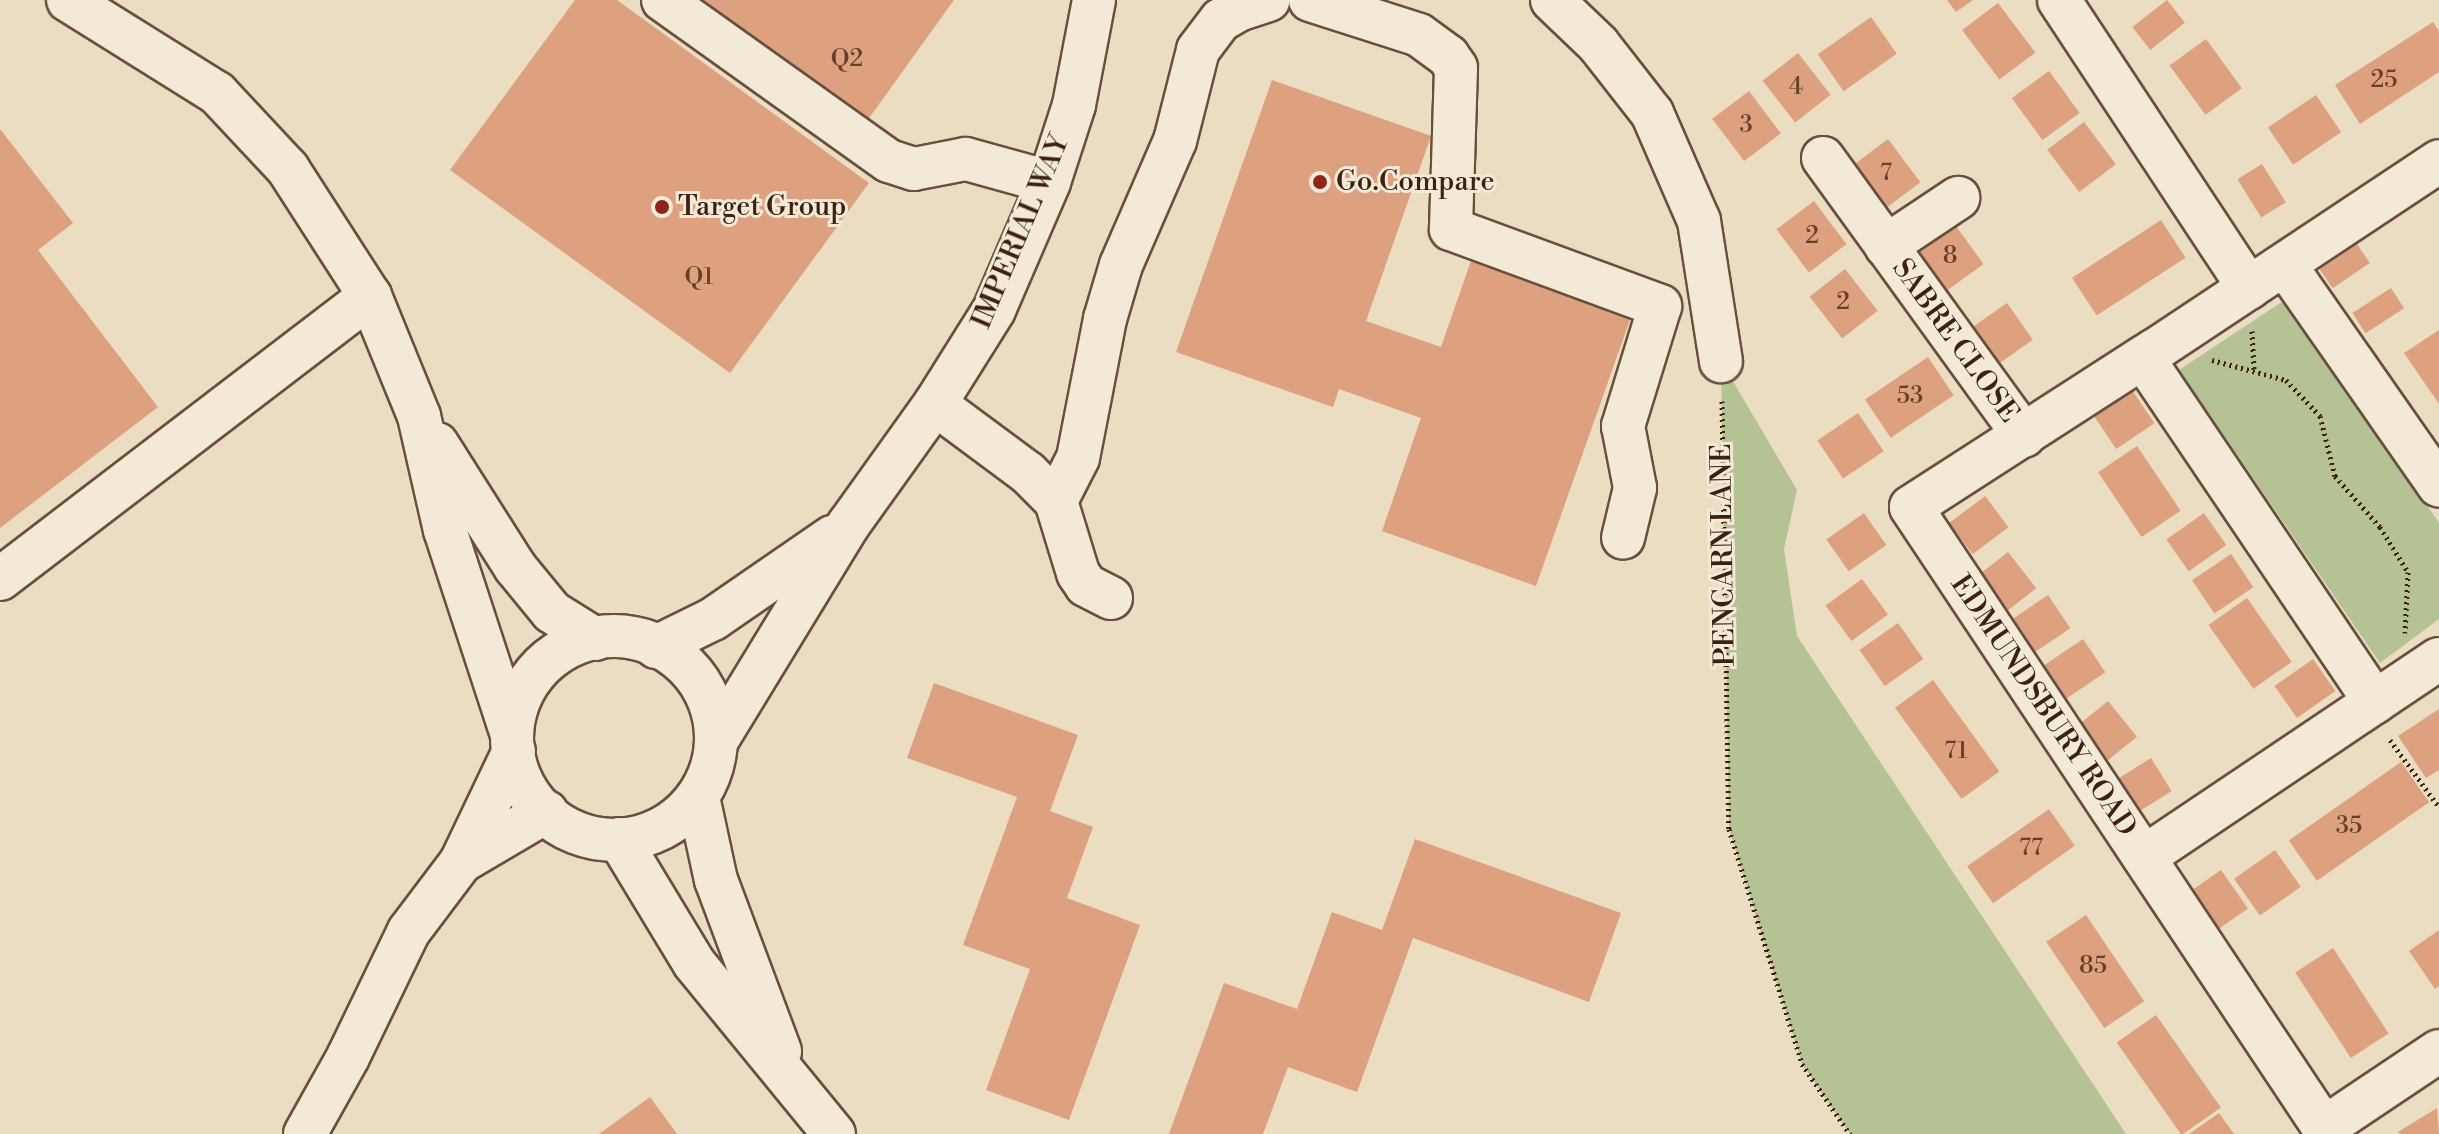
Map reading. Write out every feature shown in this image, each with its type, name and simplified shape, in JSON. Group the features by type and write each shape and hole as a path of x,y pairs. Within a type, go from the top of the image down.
{"street":[{"path":"68,0 217,93 288,169 370,296 419,416 445,530 513,743 461,862 403,941 348,1057 305,1134"},
{"path":"663,0 889,161 914,169 966,159 1049,182"},
{"name":"IMPERIAL WAY","path":"717,740 849,524 935,404 994,310 1049,182 1074,105 1094,0"},
{"path":"1056,501 1078,458 1105,319 1121,265 1175,141 1198,50 1221,20 1238,10 1268,0"},
{"path":"1310,0 1419,35 1448,56 1456,68 1451,229 1660,306 1623,426 1635,488 1623,538"},
{"path":"1552,0 1598,44 1652,113 1699,221 1721,361"},
{"path":"2059,0 2249,288"},
{"name":"SABRE CLOSE","path":"1823,158 2024,436"},
{"name":"EDMUNDSBURY ROAD","path":"2326,1131 1911,507 2285,265 2439,161"},
{"name":"SABRE CLOSE","path":"1886,246 1958,198"},
{"path":"2285,265 2439,486"},
{"path":"0,579 370,296"},
{"path":"2149,354 2263,535 2381,697"},
{"path":"935,404 1028,473 1056,501 1078,573 1086,585 1111,598"},
{"path":"419,416 515,567 552,612 595,639"},
{"name":"IMPERIAL WAY","path":"656,647 713,619 849,524"},
{"name":"IMPERIAL WAY","path":"610,635 645,640 689,667 701,683 715,716 717,740 710,775 698,797 673,822 654,832 619,839 573,832 530,797 517,770 513,743 523,692 536,672 563,650 595,639 610,635"},
{"path":"2144,857 2439,659"},
{"path":"698,797 716,880 794,1087"},
{"path":"461,862 546,812"},
{"path":"619,839 694,963 834,1134"},
{"path":"2326,1131 2439,1051"}],"path":[{"path":"2149,354 2228,363 2286,380 2320,416 2335,476 2380,527 2408,572 2381,697 2439,807"},
{"name":"PENCARN LANE","path":"1721,361 1729,829 1802,1064 1850,1134"}],"green space":[{"path":"2289,297 2439,523 2439,619 2380,663 2179,370"},
{"path":"1721,361 1797,490 1784,549 1797,636 2126,1134 1850,1134 1802,1064 1729,829"}],"building":[{"path":"575,0 617,0 869,183 730,373 450,170"},
{"path":"699,0 954,0 867,121"},
{"path":"1947,0 1973,0 1956,12"},
{"path":"2167,0 2185,23 2150,50 2132,27"},
{"path":"1998,3 2035,53 1999,80 1962,30"},
{"path":"1871,17 1897,54 1844,91 1818,54"},
{"path":"2433,22 2439,31 2439,72 2360,124 2335,85"},
{"path":"2206,39 2242,88 2205,115 2170,65"},
{"path":"1798,53 1831,95 1795,122 1763,81"},
{"path":"2049,71 2080,113 2042,140 2012,98"},
{"path":"1272,80 1431,136 1366,321 1441,347 1472,258 1632,314 1536,586 1382,531 1421,418 1339,389 1333,407 1176,352"},
{"path":"1749,91 1781,133 1744,161 1712,119"},
{"path":"2316,95 2341,132 2293,165 2268,127"},
{"path":"2084,122 2116,164 2079,192 2047,150"},
{"path":"0,129 73,223 38,250 158,407 0,528"},
{"path":"1888,139 1920,182 1884,210 1851,167"},
{"path":"2262,164 2286,202 2261,218 2237,179"},
{"path":"1814,201 1846,244 1809,272 1776,229"},
{"path":"2161,220 2186,258 2097,315 2072,278"},
{"path":"1953,222 1984,264 1946,291 1916,249"},
{"path":"2357,244 2370,263 2333,288 2320,269"},
{"path":"1845,269 1878,311 1842,338 1810,297"},
{"path":"2391,288 2404,308 2365,333 2352,313"},
{"path":"2007,303 2033,340 1993,368 1967,331"},
{"path":"2439,330 2439,404 2404,353"},
{"path":"1928,357 1954,395 1891,438 1865,399"},
{"path":"2132,390 2154,423 2116,449 2094,416"},
{"path":"1858,413 1884,451 1843,479 1817,440"},
{"path":"2137,446 2181,511 2142,537 2098,472"},
{"path":"1985,496 2008,527 1973,554 1949,523"},
{"path":"1864,513 1886,545 1849,571 1826,539"},
{"path":"2204,513 2226,545 2189,571 2166,539"},
{"path":"2008,552 2036,588 2006,612 1977,576"},
{"path":"2231,554 2253,587 2214,613 2192,580"},
{"path":"1862,579 1888,615 1851,641 1826,605"},
{"path":"2048,595 2070,628 2031,654 2009,621"},
{"path":"2247,598 2292,662 2253,689 2208,625"},
{"path":"1898,623 1923,659 1885,686 1859,650"},
{"path":"2083,639 2105,672 2066,698 2044,665"},
{"path":"2313,659 2335,691 2297,718 2274,686"},
{"path":"1933,680 1999,771 1961,799 1895,708"},
{"path":"934,683 1078,735 1050,811 1093,827 1067,898 1140,925 1069,1120 986,1090 1030,969 963,945 1017,797 907,758"},
{"path":"2108,701 2137,737 2107,761 2078,726"},
{"path":"2439,709 2439,770 2426,778 2398,736"},
{"path":"2151,758 2172,791 2132,816 2111,783"},
{"path":"2401,762 2429,802 2317,881 2289,841"},
{"path":"2049,809 2075,846 1993,903 1967,866"},
{"path":"1415,839 1621,913 1589,1002 1413,938 1357,1092 1288,1067 1263,1134 1169,1134 1224,983 1297,1009 1332,912 1382,930"},
{"path":"2275,850 2301,887 2260,916 2234,879"},
{"path":"2221,870 2248,909 2216,931 2189,892"},
{"path":"2086,915 2144,1001 2104,1028 2046,942"},
{"path":"2439,930 2439,986 2435,989 2409,951"},
{"path":"2333,948 2389,1034 2351,1058 2295,973"},
{"path":"2156,1015 2221,1108 2181,1134 2117,1043"},
{"path":"650,1097 677,1134 599,1134"},
{"path":"2437,1108 2439,1134 2398,1132"},
{"path":"2219,1113 2234,1134 2189,1134"}],"place":[{"name":"Go.Compare","path":"1320,182"},
{"name":"Target Group","path":"662,207"}]}
